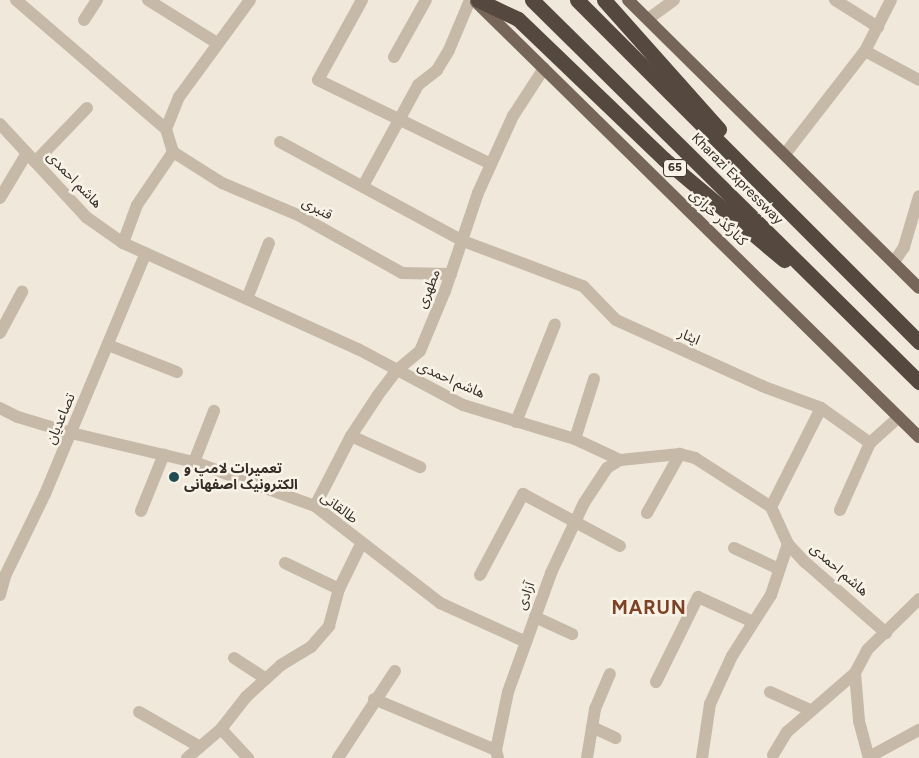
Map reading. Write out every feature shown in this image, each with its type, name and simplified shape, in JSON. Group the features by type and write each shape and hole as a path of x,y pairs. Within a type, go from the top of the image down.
{"highway":[{"name":"65","path":"476,0 518,19 664,159 874,337"},
{"name":"Kharazi Expressway","path":"532,0 919,382"},
{"name":"Kharazi Expressway","path":"577,0 919,342"},
{"path":"604,0 800,223"}],"main road":[{"name":"کنارگذر خرازی","path":"476,0 919,437"},
{"path":"628,0 919,288"}],"street":[{"path":"16,0 166,129 173,152 137,205 123,242"},
{"path":"84,20 97,0"},
{"path":"148,0 217,43"},
{"path":"166,129 179,97 250,0"},
{"path":"362,0 318,80 491,164"},
{"path":"394,57 426,0"},
{"path":"362,186 418,85 437,70 449,50 470,0"},
{"path":"648,19 674,0"},
{"path":"835,0 878,27"},
{"path":"785,154 865,51 891,0"},
{"path":"865,51 919,80"},
{"name":"مطهری","path":"315,506 351,436 396,372 420,350 451,274 491,164 513,116 544,68"},
{"path":"0,198 31,158 87,108"},
{"name":"هاشم احمدی","path":"0,124 86,217 123,242 358,349 396,372 463,405 575,439 620,460"},
{"name":"ایثار","path":"280,142 463,241 583,286 616,320 762,386 821,408 870,443"},
{"name":"قنبری","path":"173,152 222,183 300,216 402,273 451,274"},
{"path":"894,262 904,247 917,216 919,196"},
{"path":"247,299 269,243"},
{"name":"تصاعدیان","path":"0,595 2,575 71,433 146,253"},
{"path":"0,333 22,292"},
{"path":"516,422 554,324"},
{"path":"108,345 177,372"},
{"path":"575,439 594,379"},
{"name":"طالقانی","path":"0,408 18,417 71,433 194,462 315,506 361,544 440,603 526,642"},
{"path":"620,460 680,454 695,458 771,507 821,408"},
{"path":"194,462 214,411"},
{"path":"840,510 870,443 899,417"},
{"path":"351,436 420,467"},
{"path":"141,511 164,454"},
{"path":"647,513 680,454"},
{"name":"آزادی","path":"497,754 508,692 551,573 575,523 607,468 620,460"},
{"path":"480,576 523,494 620,546"},
{"name":"هاشم احمدی","path":"771,507 788,544 805,562 886,633"},
{"path":"188,758 221,729 246,697 266,678 281,665 311,647 329,626 339,589 361,544"},
{"path":"702,758 710,704 732,656 771,595 788,544"},
{"path":"734,548 779,569"},
{"path":"285,563 339,589"},
{"path":"656,682 698,596 753,622"},
{"path":"773,755 787,732 810,710 855,673 867,650 919,598"},
{"path":"534,617 572,634"},
{"path":"234,658 266,678"},
{"path":"339,758 374,699 395,671"},
{"path":"855,673 859,721 869,758 919,730"},
{"path":"587,758 595,709 610,674"},
{"path":"770,692 810,710"},
{"path":"374,699 497,754"},
{"path":"139,712 200,747"},
{"path":"592,727 616,738"},
{"path":"221,729 248,758"}],"place":[{"name":"تعمیرات لامپ و الکترونیک اصفهانی","path":"174,477"}],"district":[{"name":"MARUN","path":"649,608"}]}
